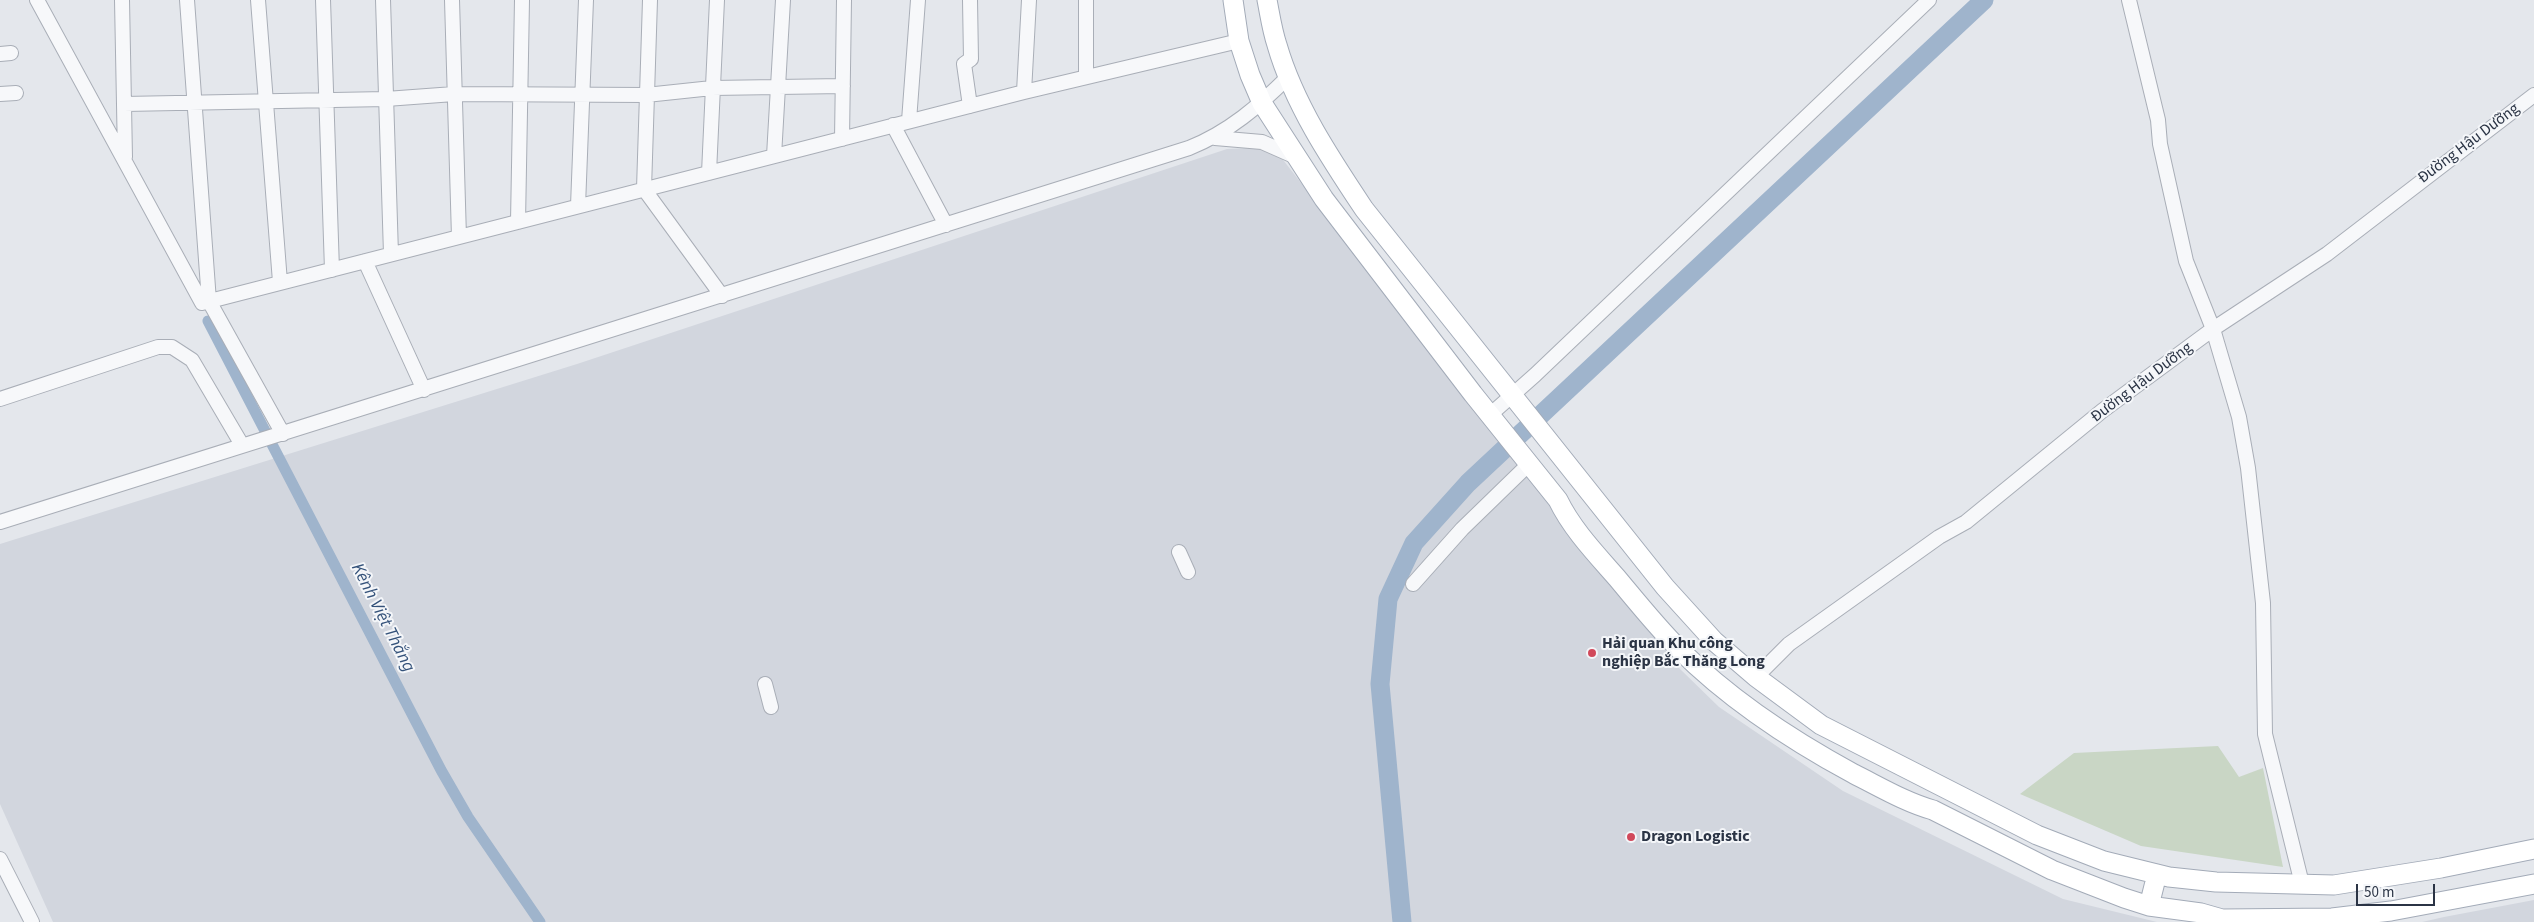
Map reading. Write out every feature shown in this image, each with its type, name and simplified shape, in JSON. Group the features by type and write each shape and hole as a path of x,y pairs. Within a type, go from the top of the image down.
{"main road":[{"path":"1233,0 1239,40 1250,75 1262,103 1324,199 1558,500 1567,518 1664,633 1693,663 1778,730 1817,754 1913,804 1933,810 2052,870 2149,906 2201,913 2222,919 2332,918 2391,911 2534,884"},
{"path":"1266,0 1277,45 1289,76 1331,159 1364,209 1664,587 1714,641 1756,677 1820,725 2037,835 2104,862 2156,874 2216,882 2344,883 2441,868 2534,849"},
{"path":"2124,898 2133,868"},
{"path":"2149,906 2156,874"},
{"path":"2201,913 2222,909 2310,910 2366,905 2437,895 2534,874"}],"street":[{"path":"37,0 202,303 893,125 1239,40"},
{"path":"122,0 125,160"},
{"path":"187,0 209,301 283,434"},
{"path":"258,0 280,282"},
{"path":"324,0 332,270"},
{"path":"383,0 391,254"},
{"path":"452,0 459,237"},
{"path":"518,222 522,96 522,0"},
{"path":"578,206 586,0"},
{"path":"650,0 644,189 722,296"},
{"path":"709,173 717,0"},
{"path":"774,156 783,0"},
{"path":"842,139 844,0"},
{"path":"909,122 918,0"},
{"path":"970,0 971,59 964,64 970,106"},
{"path":"1024,92 1029,0"},
{"path":"1086,0 1086,77"},
{"path":"1491,414 1512,397 1929,0"},
{"path":"2129,0 2158,120 2160,144 2186,261 2213,329 2239,416 2248,468 2263,604 2265,734 2302,884"},
{"path":"0,522 1189,148 1215,138 1262,103 1289,76"},
{"path":"124,104 386,99 454,94 522,96 646,94 712,88 842,86"},
{"path":"0,94 16,93"},
{"name":"Đường Hậu Dưỡng","path":"1756,677 1789,644 1940,537 1966,522 2102,411 2213,329 2327,254 2534,95"},
{"path":"893,125 946,225"},
{"path":"1215,138 1262,142 1298,158"},
{"path":"365,261 424,390"},
{"path":"0,399 158,347 172,347 192,360 244,444"},
{"path":"1414,584 1526,458"},
{"path":"1179,552 1188,572"},
{"path":"765,684 771,707"},
{"path":"0,859 32,922"}],"shaded area":[{"path":"1273,147 1679,668 1719,707 1843,791 2063,899 2157,922 53,922 0,804 0,544 577,364 1227,149"},
{"path":"2534,900 2534,922 2422,922 2444,917"}],"green space":[{"path":"2218,746 2239,777 2263,768 2283,867 2141,846 2020,794 2074,753"}],"waterway":[{"path":"1402,922 1380,684 1388,599 1414,543 1468,483 1984,0"},
{"name":"Kênh Việt Thắng","path":"208,321 441,770 468,817 540,922"}],"place":[{"name":"Hải quan Khu công nghiệp Bắc Thăng Long","path":"1592,653"},
{"name":"Dragon Logistic","path":"1631,837"}]}
